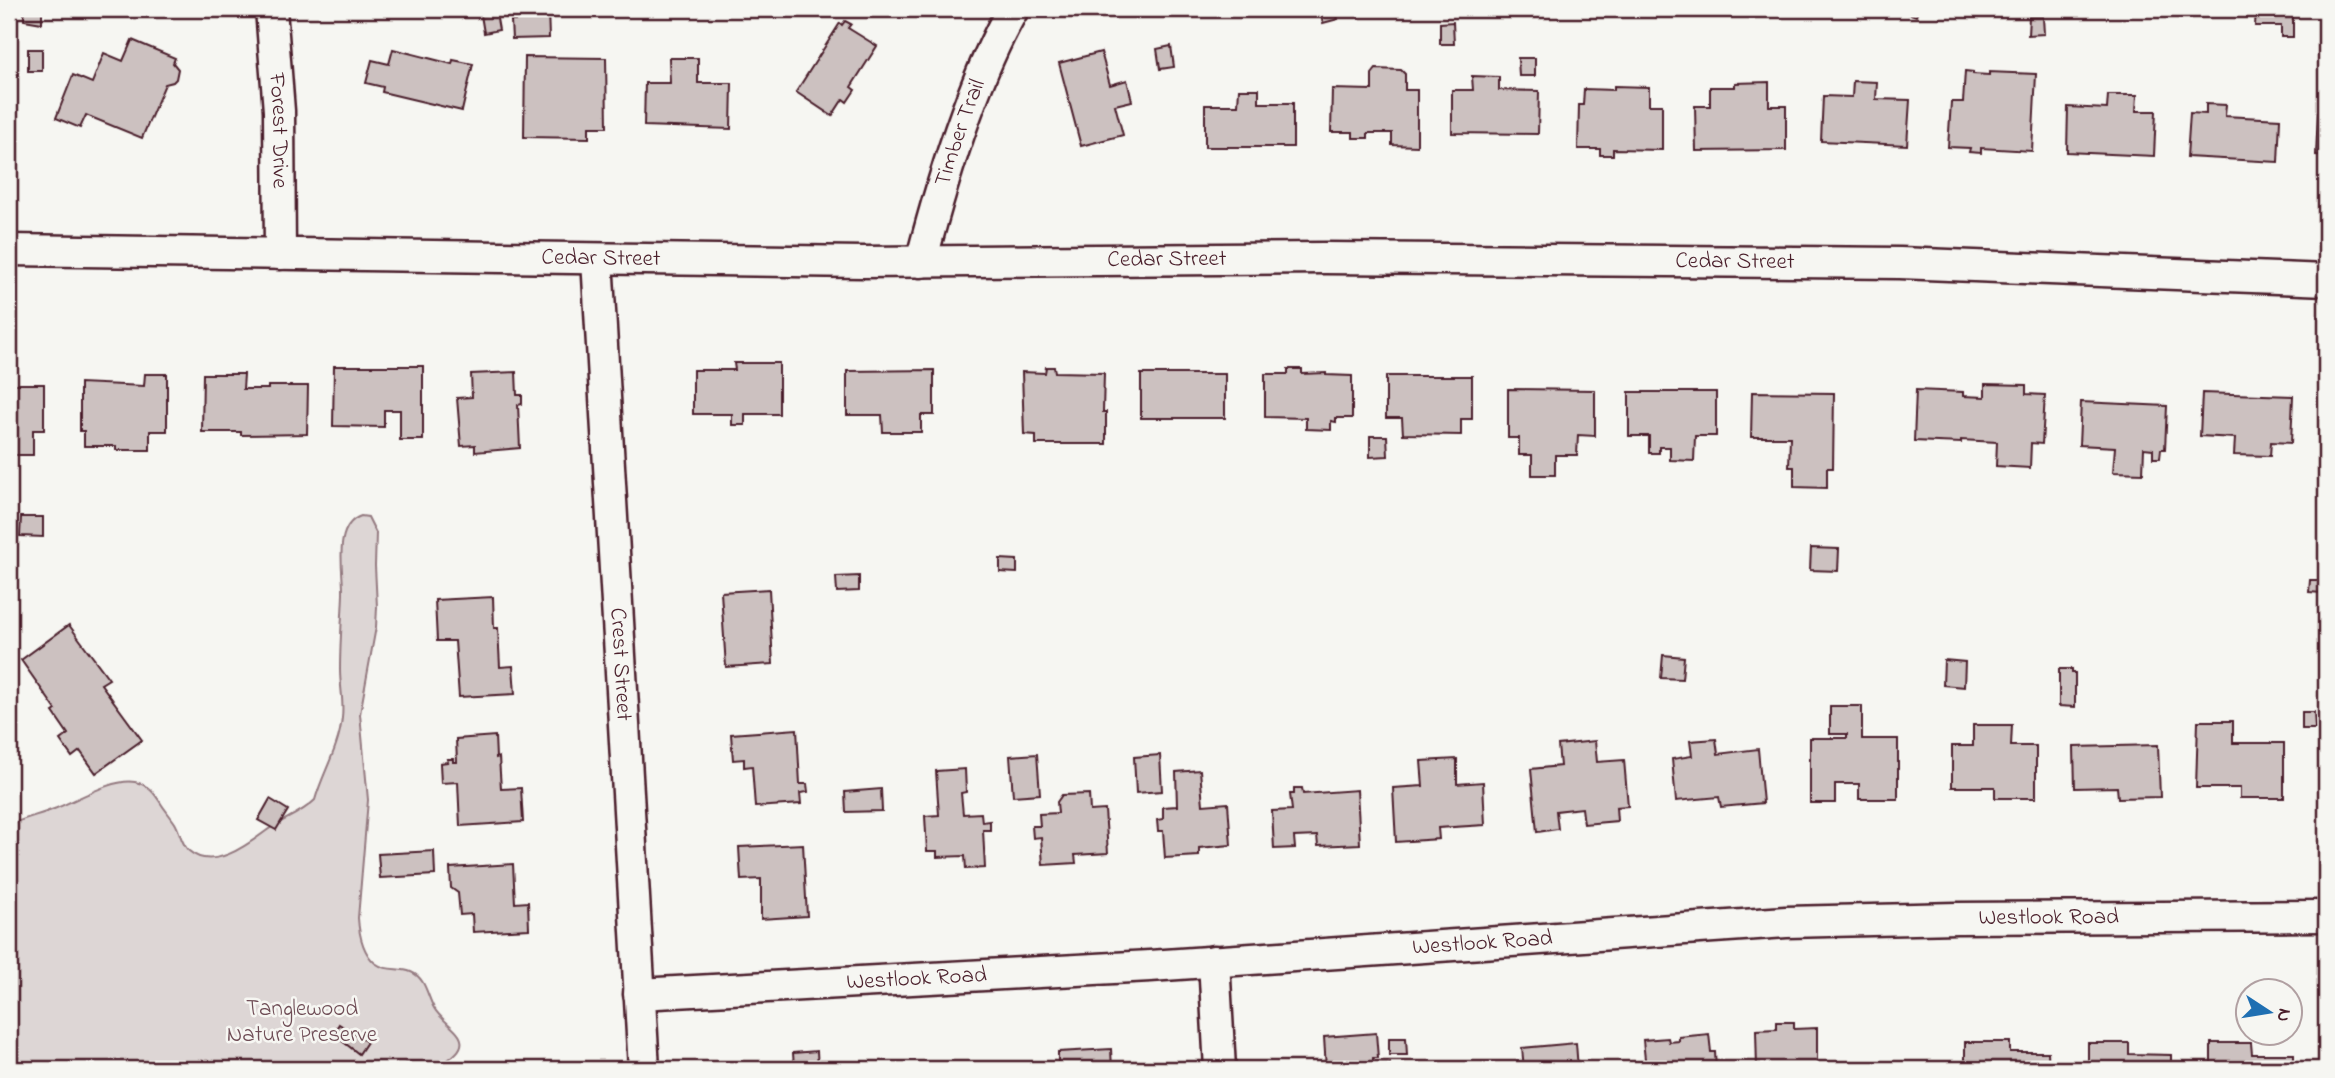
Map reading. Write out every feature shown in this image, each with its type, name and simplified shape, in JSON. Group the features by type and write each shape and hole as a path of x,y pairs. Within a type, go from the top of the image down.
{"street":[{"name":"Forest Drive","path":"271,9 279,111 280,254"},
{"name":"Timber Trail","path":"921,262 955,148 990,55 1013,9"},
{"name":"Cedar Street","path":"9,250 921,262 1325,258 1900,264 2326,280"},
{"name":"Crest Street","path":"597,259 643,1069"},
{"name":"Westlook Road","path":"639,994 1213,961 1786,922 2326,916"},
{"path":"1213,961 1220,1069"}],"green space":[{"name":"Tanglewood Nature Preserve","path":"361,516 368,517 376,533 377,607 376,627 360,714 368,800 358,918 360,936 367,954 375,963 384,968 411,972 420,978 434,1008 458,1034 460,1048 441,1064 411,1062 386,1069 9,1069 9,825 116,783 135,782 144,785 154,794 175,823 189,851 208,858 239,849 315,800 334,750 342,718 340,670 343,539 352,521"}],"building":[{"path":"24,9 42,9 42,23 24,20"},
{"path":"514,9 548,9 549,38 512,39 511,21 515,21"},
{"path":"1319,9 1336,9 1338,19 1323,23"},
{"path":"1897,9 1919,9 1916,16"},
{"path":"2256,9 2293,12 2293,37 2281,37 2281,26 2255,26"},
{"path":"496,13 499,30 484,33 481,15"},
{"path":"2029,17 2043,17 2044,34 2028,35"},
{"path":"845,21 851,24 848,28 877,46 851,87 855,90 847,102 843,99 832,116 796,92 840,23 842,25"},
{"path":"1453,22 1454,44 1440,44 1440,23"},
{"path":"132,40 175,58 173,63 178,69 176,79 165,84 142,138 86,115 80,128 56,118 73,75 92,83 104,53 123,61"},
{"path":"1171,46 1174,67 1160,69 1157,49"},
{"path":"28,49 42,49 42,71 28,71"},
{"path":"393,49 452,64 453,60 473,64 462,111 382,92 383,87 366,83 372,60 389,64"},
{"path":"1101,52 1110,85 1127,80 1132,101 1115,105 1123,135 1081,146 1059,63"},
{"path":"525,57 606,58 607,127 589,127 589,138 524,137"},
{"path":"669,58 698,58 698,83 732,83 731,129 644,126 645,83 670,83"},
{"path":"1518,58 1535,58 1535,76 1519,76"},
{"path":"1376,69 1401,70 1405,74 1405,90 1417,90 1417,146 1392,145 1392,133 1368,133 1368,138 1353,138 1353,132 1331,132 1332,89 1372,90 1372,74"},
{"path":"1965,71 1989,75 1989,72 2036,74 2032,151 1981,148 1981,153 1969,152 1970,148 1948,147 1951,102 1963,102"},
{"path":"1472,76 1499,77 1499,90 1539,91 1538,134 1452,133 1452,90 1473,90"},
{"path":"1853,81 1877,82 1876,99 1910,100 1907,145 1821,141 1823,96 1852,97"},
{"path":"1769,82 1769,106 1786,106 1786,150 1696,151 1695,106 1710,106 1710,87 1735,87 1735,83"},
{"path":"1614,86 1649,87 1649,105 1662,105 1662,150 1613,149 1613,155 1600,155 1600,149 1578,149 1579,105 1583,105 1584,89 1614,90"},
{"path":"1239,89 1259,89 1259,103 1293,103 1293,147 1205,147 1205,105 1238,105"},
{"path":"2108,95 2137,95 2136,111 2156,111 2154,156 2067,152 2068,107 2107,109"},
{"path":"2206,104 2226,105 2225,116 2280,119 2278,162 2187,157 2190,113 2206,114"},
{"path":"2318,112 2326,112 2326,156 2316,155"},
{"path":"734,363 779,363 779,414 745,414 745,425 732,425 732,414 693,414 693,370 735,370"},
{"path":"334,366 423,366 423,440 400,440 400,410 384,410 384,427 333,426"},
{"path":"1046,367 1054,367 1055,372 1104,373 1106,444 1036,444 1036,435 1024,434 1022,372 1045,373"},
{"path":"1288,369 1302,369 1302,374 1352,376 1352,418 1336,418 1336,422 1331,421 1331,430 1306,429 1306,418 1265,417 1265,374 1288,374"},
{"path":"934,370 934,415 921,415 921,432 883,432 882,415 847,415 847,371"},
{"path":"516,372 517,395 522,395 522,404 518,405 520,448 475,452 475,445 461,446 457,398 472,397 471,374"},
{"path":"145,374 167,374 167,431 150,431 150,450 84,446 84,431 80,431 80,383 144,386"},
{"path":"203,374 244,374 243,389 308,386 307,434 241,435 241,432 202,432"},
{"path":"1141,374 1225,374 1225,418 1141,418"},
{"path":"1386,376 1472,376 1472,419 1461,419 1461,435 1403,434 1402,418 1386,418"},
{"path":"9,384 44,384 44,430 33,430 33,455 9,455"},
{"path":"1985,384 2026,385 2026,394 2045,395 2042,444 2031,443 2030,468 1996,466 1997,442 1914,441 1916,390 1963,392 1963,396 1985,397"},
{"path":"1508,389 1595,390 1595,436 1578,435 1577,455 1555,455 1555,475 1532,475 1532,455 1519,455 1519,438 1508,438"},
{"path":"1629,392 1716,392 1716,436 1695,436 1694,461 1670,460 1670,447 1659,447 1659,453 1649,453 1649,436 1629,436"},
{"path":"1752,392 1834,393 1833,468 1827,468 1827,488 1794,487 1794,467 1789,467 1790,437 1751,437"},
{"path":"2202,393 2293,396 2291,443 2271,442 2270,456 2234,455 2235,438 2200,436"},
{"path":"2081,402 2167,406 2165,449 2161,449 2160,458 2153,458 2153,449 2144,448 2143,473 2113,472 2115,447 2079,445"},
{"path":"1370,436 1387,436 1388,456 1370,457"},
{"path":"21,517 43,517 43,537 20,536"},
{"path":"1811,548 1839,549 1838,571 1810,570"},
{"path":"1000,559 1017,560 1017,573 1000,572"},
{"path":"859,576 859,591 837,592 836,577"},
{"path":"2310,580 2322,580 2322,593 2309,592"},
{"path":"769,589 773,664 726,667 721,592"},
{"path":"493,597 500,667 513,666 515,694 459,697 455,641 437,641 435,600"},
{"path":"69,625 109,679 101,684 142,740 96,773 80,751 72,757 60,740 68,734 53,712 56,710 21,660"},
{"path":"1663,655 1684,657 1682,679 1661,678"},
{"path":"1944,660 1965,662 1964,687 1943,685"},
{"path":"2059,669 2072,669 2072,673 2075,673 2075,707 2059,706"},
{"path":"1830,706 1862,706 1862,739 1898,739 1898,799 1859,799 1859,784 1835,784 1835,803 1810,803 1810,738 1847,738 1847,734 1830,734"},
{"path":"2302,712 2314,712 2315,729 2302,729"},
{"path":"2198,721 2233,721 2233,743 2284,743 2284,798 2240,798 2240,788 2196,788"},
{"path":"1973,725 2012,725 2011,746 2036,746 2036,798 1995,798 1995,787 1952,787 1952,746 1973,746"},
{"path":"797,729 800,784 807,784 808,792 800,793 801,804 755,807 752,766 744,767 744,759 733,760 731,734"},
{"path":"495,736 501,789 521,788 523,822 460,826 458,782 441,783 440,763 448,762 447,759 457,762 456,739"},
{"path":"1716,739 1718,754 1758,749 1763,803 1721,807 1719,797 1676,801 1672,759 1692,756 1690,741"},
{"path":"1595,741 1597,762 1624,760 1628,806 1616,807 1617,821 1584,824 1582,808 1556,811 1558,829 1537,832 1531,769 1560,766 1558,745"},
{"path":"2158,745 2160,797 2118,798 2117,787 2075,788 2074,747"},
{"path":"1037,754 1040,794 1013,796 1010,756"},
{"path":"1160,755 1162,791 1136,793 1134,757"},
{"path":"1457,759 1457,784 1483,782 1485,825 1438,828 1439,839 1396,842 1393,788 1423,786 1421,761"},
{"path":"965,769 966,792 961,793 963,814 981,813 982,822 990,821 990,830 983,830 985,868 966,869 965,856 937,857 937,851 927,851 925,816 939,815 936,771"},
{"path":"1200,770 1203,805 1228,803 1231,845 1199,848 1199,856 1165,858 1163,831 1158,831 1157,820 1163,819 1163,807 1177,806 1176,772"},
{"path":"1294,788 1302,788 1303,794 1357,790 1360,844 1318,846 1317,836 1294,837 1295,848 1274,849 1272,811 1292,810 1290,794 1294,794"},
{"path":"881,789 882,811 846,812 845,792"},
{"path":"1089,794 1090,811 1105,810 1108,853 1075,855 1076,863 1043,865 1041,837 1033,838 1032,826 1040,826 1039,814 1058,813 1057,802 1062,795"},
{"path":"270,799 288,810 276,830 258,820"},
{"path":"803,844 807,916 761,919 761,879 741,880 739,847"},
{"path":"434,851 435,875 380,878 378,854"},
{"path":"513,864 515,903 528,902 529,929 473,932 472,914 460,915 458,893 451,888 450,868"},
{"path":"1777,1022 1794,1022 1794,1029 1817,1028 1817,1069 1757,1069 1756,1030 1777,1029"},
{"path":"339,1024 367,1042 359,1054 333,1034"},
{"path":"1376,1033 1378,1058 1373,1058 1373,1064 1390,1063 1390,1069 1326,1069 1324,1037"},
{"path":"1709,1034 1711,1052 1715,1052 1716,1069 1646,1069 1643,1040 1668,1038 1669,1042 1679,1041 1679,1037"},
{"path":"1389,1038 1406,1038 1407,1055 1389,1055"},
{"path":"1965,1042 2010,1042 2010,1052 2048,1052 2049,1069 1965,1069"},
{"path":"1576,1043 1578,1069 1524,1069 1522,1048"},
{"path":"2088,1043 2129,1043 2129,1054 2171,1055 2171,1069 2088,1069"},
{"path":"2211,1043 2251,1046 2252,1054 2294,1054 2294,1069 2211,1069"},
{"path":"1111,1049 1112,1069 1058,1069 1058,1052"},
{"path":"817,1051 818,1069 769,1069 794,1067 793,1053"}]}
